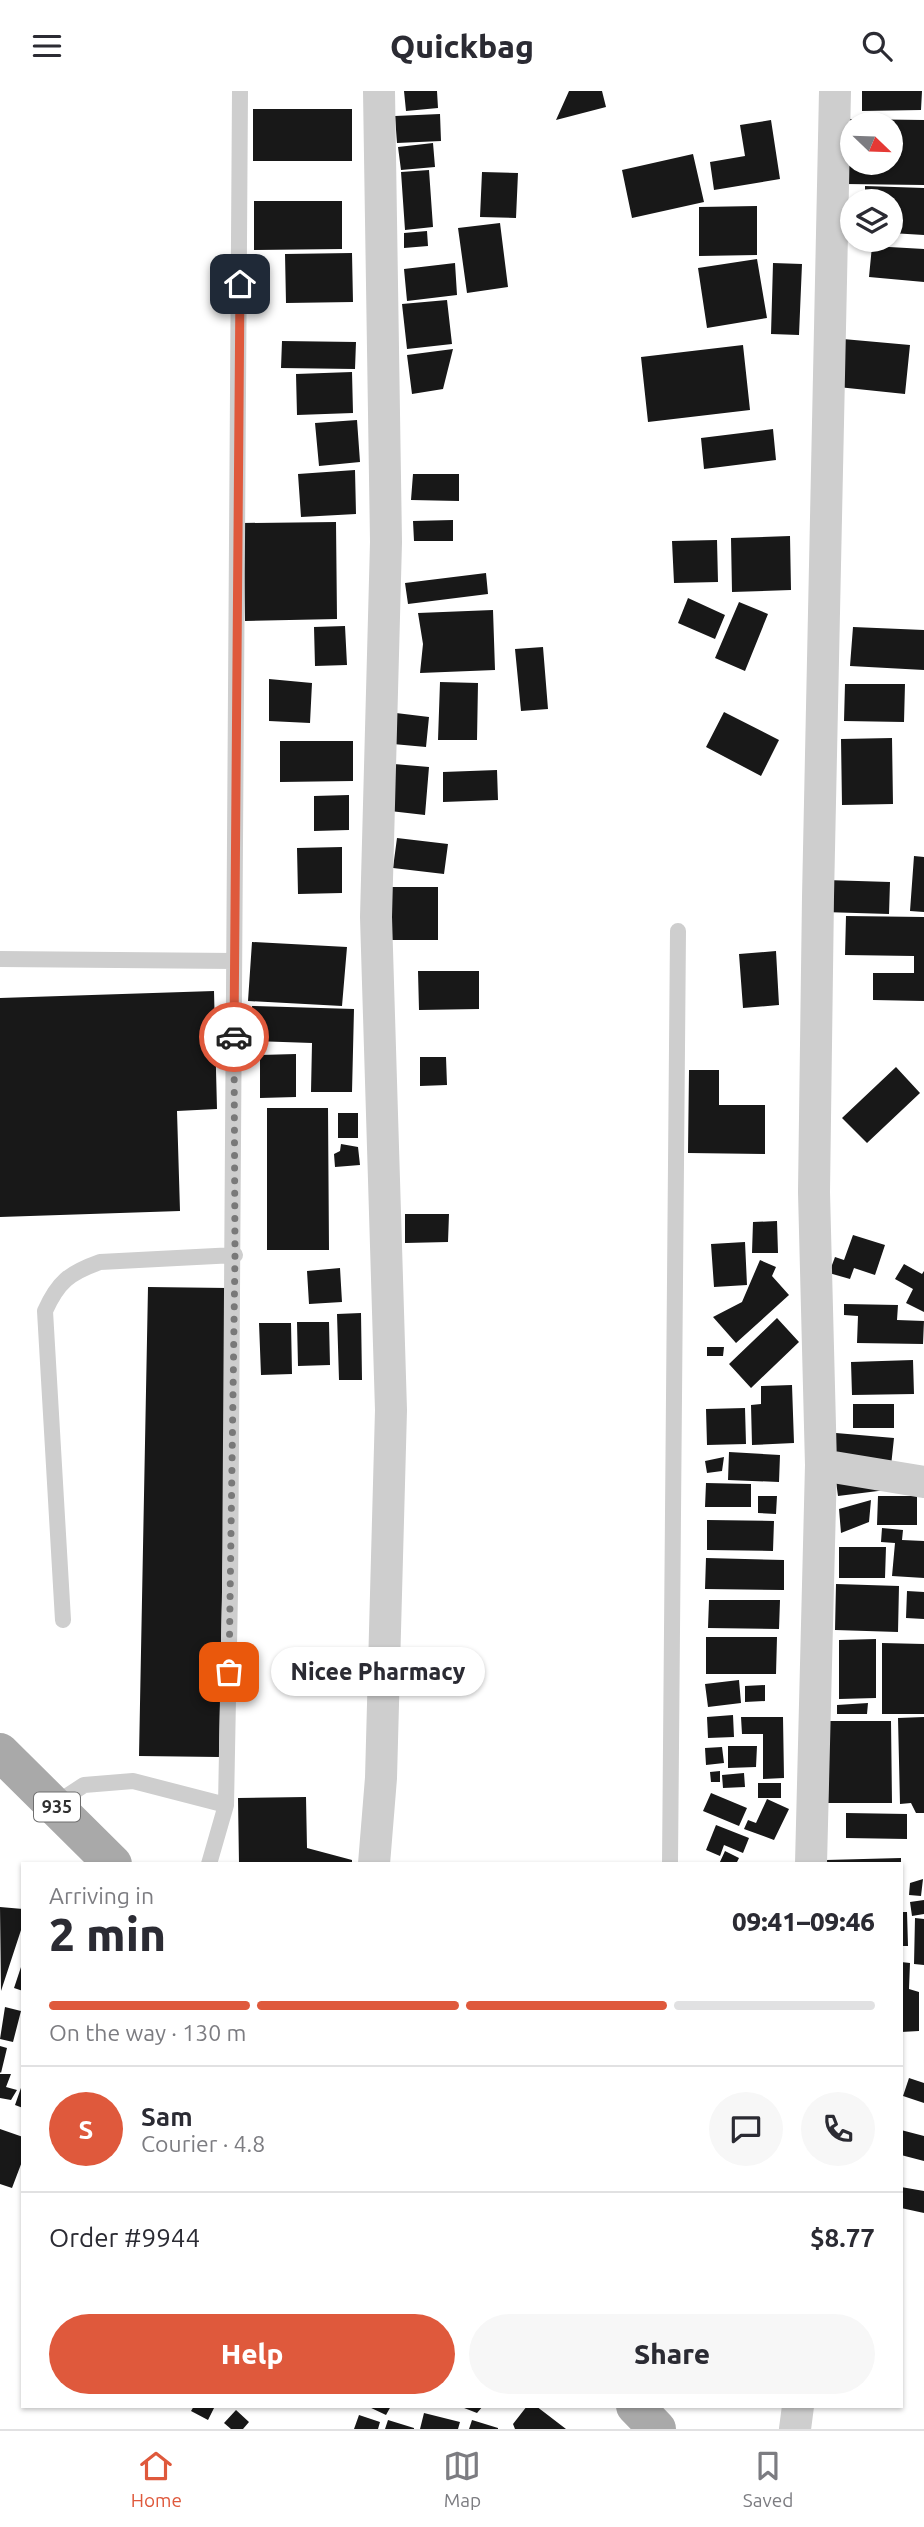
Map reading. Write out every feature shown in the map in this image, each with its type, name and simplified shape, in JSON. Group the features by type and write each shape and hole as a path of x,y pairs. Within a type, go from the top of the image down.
{"main road":[{"name":"935","path":"0,1752 111,1862"},
{"path":"637,2408 657,2429"}],"street":[{"path":"374,1862 382,1778 391,1410 376,917 386,542 379,91"},
{"path":"811,1862 821,1465 815,1125 835,91"},
{"path":"821,1465 924,1482"},
{"path":"795,2429 798,2408"}],"lane":[{"path":"210,1862 226,1805 235,1255 234,961 239,643 240,91"},
{"path":"670,1862 678,931"},
{"path":"0,959 234,961"},
{"path":"63,1620 45,1311 56,1286 80,1269 100,1262 235,1255"},
{"path":"54,1804 84,1785 133,1781 226,1805"}],"building":[{"path":"404,91 437,91 438,108 406,111"},
{"path":"569,91 602,91 606,107 556,120"},
{"path":"862,91 922,91 921,110 862,111"},
{"path":"253,109 352,109 352,161 253,161"},
{"path":"440,114 441,141 397,143 395,116"},
{"path":"771,120 780,179 714,190 710,162 745,156 740,125"},
{"path":"903,120 924,120 924,185 845,184 845,175 903,175"},
{"path":"433,143 435,167 401,170 398,147"},
{"path":"693,154 704,202 632,218 622,170"},
{"path":"429,170 433,227 405,230 401,172"},
{"path":"482,172 518,173 516,218 480,217"},
{"path":"865,186 924,188 924,235 903,234 903,189 865,189"},
{"path":"254,201 342,201 342,249 254,250"},
{"path":"757,206 757,255 699,256 699,207"},
{"path":"500,223 508,287 467,293 458,228"},
{"path":"427,231 428,246 404,248 404,233"},
{"path":"903,248 924,249 924,282 869,277 871,252 903,252"},
{"path":"352,253 353,302 286,303 285,254"},
{"path":"757,259 767,318 707,328 698,268"},
{"path":"455,263 457,295 407,301 404,269"},
{"path":"773,263 802,264 799,335 771,334"},
{"path":"447,300 452,344 407,349 402,304"},
{"path":"843,339 910,345 905,394 838,387"},
{"path":"282,341 356,342 355,369 281,368"},
{"path":"743,345 750,410 648,422 641,357"},
{"path":"453,349 443,389 412,394 407,355"},
{"path":"352,372 353,413 297,415 296,374"},
{"path":"357,420 360,462 319,466 315,423"},
{"path":"773,429 776,460 704,469 701,438"},
{"path":"355,470 356,514 301,517 298,474"},
{"path":"413,474 459,474 459,501 411,500"},
{"path":"453,520 453,541 414,541 413,521"},
{"path":"336,522 337,619 245,621 243,523"},
{"path":"790,536 791,590 732,592 731,538"},
{"path":"717,540 718,582 674,583 672,541"},
{"path":"486,573 488,594 408,604 405,583"},
{"path":"688,598 725,615 715,639 678,623"},
{"path":"739,602 768,614 745,671 715,658"},
{"path":"493,610 495,670 420,673 423,644 418,613"},
{"path":"345,626 347,665 315,666 314,627"},
{"path":"853,627 924,630 924,670 850,666"},
{"path":"543,647 548,709 521,711 515,649"},
{"path":"269,679 312,683 310,723 269,721"},
{"path":"440,682 478,683 477,740 438,740"},
{"path":"845,684 905,684 904,722 844,721"},
{"path":"724,712 779,740 761,776 706,747"},
{"path":"396,713 429,717 426,747 393,744"},
{"path":"892,738 893,804 842,805 841,739"},
{"path":"280,741 353,741 353,781 280,782"},
{"path":"394,764 429,767 425,815 390,811"},
{"path":"497,770 498,800 443,802 443,772"},
{"path":"349,795 349,830 314,831 314,796"},
{"path":"397,838 448,844 444,874 393,868"},
{"path":"342,847 342,893 298,894 297,848"},
{"path":"914,856 924,857 924,912 910,911"},
{"path":"826,880 890,882 889,914 824,912"},
{"path":"386,887 438,887 438,940 386,940"},
{"path":"846,916 924,917 924,1001 873,1000 873,973 914,973 914,956 845,955"},
{"path":"252,942 347,947 342,1006 248,1001"},
{"path":"776,951 779,1005 743,1008 739,954"},
{"path":"418,971 479,971 479,1009 419,1010"},
{"path":"214,991 217,1109 177,1111 180,1211 0,1217 0,998"},
{"path":"252,1006 354,1009 352,1092 311,1092 312,1043 251,1041"},
{"path":"296,1054 296,1097 260,1098 260,1055"},
{"path":"420,1057 446,1057 447,1085 420,1086"},
{"path":"896,1067 920,1093 867,1143 842,1118"},
{"path":"689,1070 719,1070 719,1105 765,1105 765,1154 688,1153"},
{"path":"267,1108 328,1108 329,1250 267,1250"},
{"path":"338,1113 358,1113 358,1138 338,1138"},
{"path":"341,1144 358,1147 360,1165 335,1167 334,1154 340,1151"},
{"path":"405,1214 449,1214 448,1242 405,1243"},
{"path":"777,1221 778,1253 752,1253 753,1222"},
{"path":"853,1235 885,1245 875,1275 854,1268 850,1279 829,1273 835,1257 844,1260"},
{"path":"745,1242 747,1285 714,1287 711,1244"},
{"path":"760,1260 776,1267 772,1276 789,1295 736,1343 713,1317 742,1302"},
{"path":"904,1264 922,1274 924,1271 924,1312 906,1303 913,1289 895,1279"},
{"path":"340,1268 342,1302 309,1304 307,1271"},
{"path":"148,1287 228,1288 219,1757 139,1756"},
{"path":"844,1304 898,1305 897,1320 924,1321 923,1344 857,1343 858,1316 844,1315"},
{"path":"361,1313 362,1380 339,1380 337,1314"},
{"path":"777,1318 799,1342 751,1388 729,1364"},
{"path":"297,1322 329,1322 330,1365 298,1366"},
{"path":"259,1323 291,1323 292,1374 261,1375"},
{"path":"707,1347 724,1347 723,1356 707,1356"},
{"path":"913,1360 914,1394 852,1395 851,1362"},
{"path":"792,1385 794,1443 752,1445 751,1405 761,1404 761,1386"},
{"path":"853,1404 894,1404 894,1428 853,1428"},
{"path":"745,1408 746,1444 707,1445 706,1409"},
{"path":"836,1433 894,1438 891,1466 833,1462"},
{"path":"729,1452 780,1455 779,1482 728,1480"},
{"path":"724,1457 722,1471 707,1473 705,1461"},
{"path":"835,1474 902,1488 838,1496"},
{"path":"706,1483 751,1484 751,1507 705,1507"},
{"path":"758,1496 777,1496 776,1514 758,1513"},
{"path":"878,1496 917,1496 917,1525 877,1525"},
{"path":"871,1500 869,1522 841,1533 839,1509"},
{"path":"707,1520 774,1521 773,1551 707,1550"},
{"path":"882,1528 903,1530 902,1540 924,1541 924,1578 892,1576 895,1543 881,1542"},
{"path":"839,1547 886,1547 885,1578 839,1578"},
{"path":"706,1558 784,1560 784,1590 705,1589"},
{"path":"836,1584 899,1586 898,1632 835,1630"},
{"path":"907,1591 924,1592 924,1619 906,1618"},
{"path":"709,1600 780,1600 779,1629 708,1628"},
{"path":"706,1637 777,1637 776,1674 706,1674"},
{"path":"876,1639 876,1698 839,1699 839,1640"},
{"path":"882,1643 924,1644 924,1714 882,1714"},
{"path":"739,1680 741,1703 708,1707 705,1684"},
{"path":"765,1685 765,1701 745,1702 745,1686"},
{"path":"868,1703 867,1714 837,1714 837,1705"},
{"path":"733,1715 734,1737 708,1738 707,1717"},
{"path":"741,1717 783,1717 784,1778 763,1779 763,1734 742,1734"},
{"path":"924,1717 924,1813 916,1813 911,1803 900,1804 898,1718"},
{"path":"829,1721 891,1721 892,1803 828,1803"},
{"path":"728,1746 757,1746 756,1767 728,1768"},
{"path":"722,1747 724,1763 706,1765 705,1748"},
{"path":"720,1771 720,1782 711,1782 710,1772"},
{"path":"744,1773 745,1787 723,1788 722,1775"},
{"path":"758,1783 781,1783 781,1798 758,1798"},
{"path":"711,1793 747,1808 739,1826 703,1811"},
{"path":"306,1797 307,1848 352,1862 239,1862 238,1798"},
{"path":"767,1799 789,1809 774,1840 744,1829 748,1820 756,1823"},
{"path":"846,1813 907,1814 907,1839 846,1838"},
{"path":"716,1825 749,1838 743,1853 724,1845 720,1856 706,1850"},
{"path":"725,1851 739,1858 737,1862 720,1862"},
{"path":"901,1858 901,1862 826,1862"},
{"path":"923,1879 921,1896 909,1895 910,1883"},
{"path":"924,1900 924,1914 912,1916 910,1902"},
{"path":"0,1907 21,1909 21,1930 1,1991"},
{"path":"903,1912 907,1912 908,1946 903,1946"},
{"path":"915,1918 924,1919 924,1965 914,1964"},
{"path":"903,1962 910,1963 909,1989 919,1992 919,2031 903,2032"},
{"path":"21,1967 21,1990 14,1988"},
{"path":"5,2007 21,2011 13,2042 0,2039"},
{"path":"0,2046 7,2048 1,2073 0,2072"},
{"path":"0,2074 11,2074 6,2087 17,2090 11,2100 0,2098"},
{"path":"909,2078 924,2083 924,2103 903,2096"},
{"path":"21,2088 21,2107 15,2105"},
{"path":"0,2129 21,2136 21,2164 12,2188 0,2184"},
{"path":"903,2131 924,2136 924,2161 903,2156"},
{"path":"903,2187 924,2191 924,2213 903,2208"},
{"path":"193,2408 214,2408 208,2420 191,2411"},
{"path":"371,2408 390,2408 386,2415"},
{"path":"464,2408 481,2408 477,2413"},
{"path":"525,2408 539,2408 566,2429 515,2429 513,2424"},
{"path":"236,2410 249,2422 243,2429 231,2429 224,2423"},
{"path":"424,2413 460,2422 458,2429 420,2429"},
{"path":"359,2415 380,2422 378,2429 354,2429"},
{"path":"388,2420 414,2428 414,2429 385,2429"},
{"path":"472,2420 498,2428 498,2429 469,2429"}],"way so far":[{"path":"229,1672 235,1255 234,1037"}],"place":[{"name":"Nicee Pharmacy","path":"229,1672"}],"route":[{"path":"234,1037 240,284"}]}
